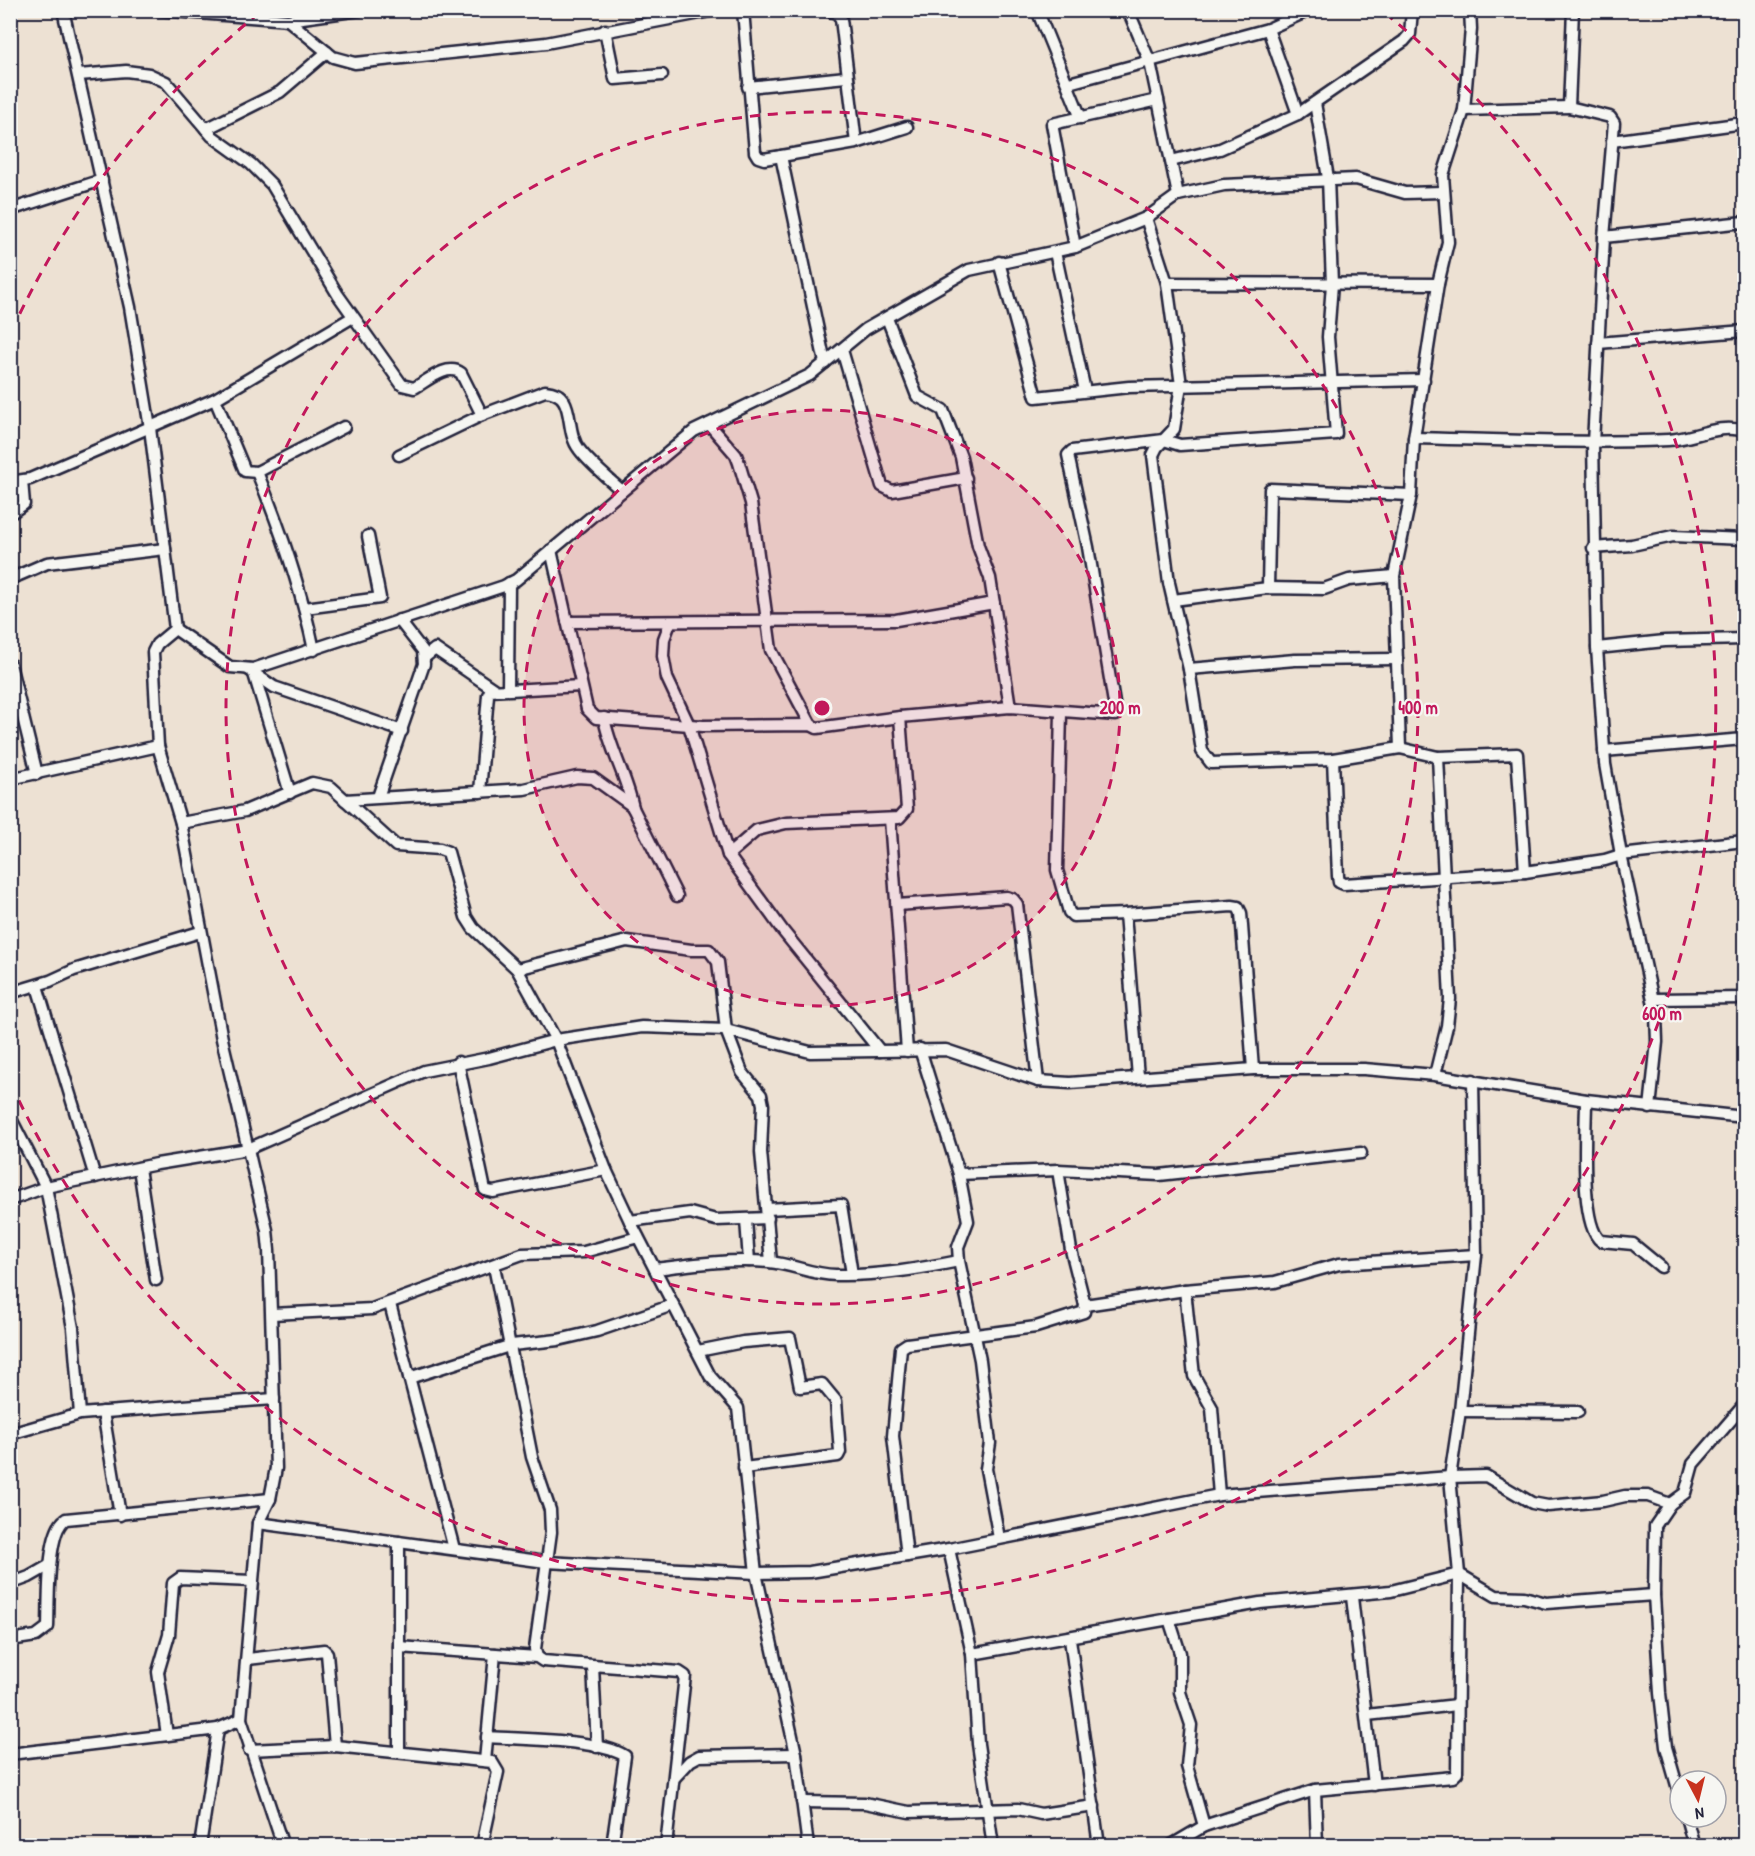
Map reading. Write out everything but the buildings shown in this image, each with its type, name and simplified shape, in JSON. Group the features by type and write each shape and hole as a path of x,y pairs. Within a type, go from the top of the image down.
{"street":[{"path":"63,10 130,307 150,428 175,629 230,667 251,672 274,687 402,731"},
{"path":"158,10 241,14 288,20 303,14 360,10"},
{"path":"288,20 327,52 344,62 355,63 532,45 664,15 716,10"},
{"path":"743,10 748,87 755,152 758,157 764,159 856,143 907,127"},
{"path":"825,10 837,13 841,19 846,76 856,143"},
{"path":"1037,10 1082,118"},
{"path":"1128,10 1150,62 1178,195"},
{"path":"1069,83 1268,29 1310,10"},
{"path":"1171,161 1220,149 1298,114 1404,41 1410,34 1412,10"},
{"path":"1400,748 1394,576 1411,495 1414,438 1448,230 1442,192 1446,160 1464,110 1471,29 1470,10"},
{"path":"1569,107 1573,10"},
{"path":"1268,29 1298,114"},
{"path":"605,30 615,79 662,75"},
{"path":"206,129 279,92 327,52"},
{"path":"79,75 126,71 149,74 166,82 206,129 251,164 272,185 353,316 402,385 414,388 446,370 457,370 461,373 482,415"},
{"path":"748,87 846,76"},
{"path":"1076,247 1051,127 1054,123 1158,100"},
{"path":"551,550 587,709 596,717 689,725 811,726 817,728 900,717 1010,707 1113,716 1117,712 1088,547 1068,455 1072,451 1164,440 1180,446 1333,436 1337,432 1328,337 1332,284 1328,178 1315,103"},
{"path":"1464,110 1569,107 1610,117 1614,123 1604,237 1593,443 1596,648 1604,751 1621,855 1654,999 1657,1042 1650,1108"},
{"path":"1612,141 1744,123"},
{"path":"781,156 825,363"},
{"path":"251,672 509,583 689,435 795,383 825,363 866,329 969,270 1076,247 1146,218 1178,195 1224,185 1328,178 1364,180 1405,193 1442,192"},
{"path":"10,210 102,180"},
{"path":"1146,218 1167,283 1181,385 1174,429 1180,446"},
{"path":"1604,237 1744,222"},
{"path":"1055,252 1085,391"},
{"path":"999,262 1032,394 1041,398 1085,391 1181,385 1376,379 1424,380"},
{"path":"1167,283 1438,284"},
{"path":"10,482 22,482 215,399 353,316"},
{"path":"887,318 917,396 943,410 947,416 966,478 978,546 990,578 1010,707"},
{"path":"1598,343 1744,331"},
{"path":"842,350 882,486 892,492 966,478"},
{"path":"399,455 482,415 544,391 560,394 565,400 579,450 622,491"},
{"path":"215,399 245,471 257,472 344,427"},
{"path":"710,424 736,455 751,503 771,650 811,726"},
{"path":"1174,429 1154,454 1164,549 1189,669 1202,751 1211,763 1333,759 1400,748 1438,757 1517,754 1525,872"},
{"path":"1414,438 1593,443 1669,440 1698,432 1743,432"},
{"path":"257,472 282,535 305,608 314,650"},
{"path":"10,513 24,504 22,482"},
{"path":"1268,588 1269,489 1411,495"},
{"path":"305,608 380,598 369,536"},
{"path":"1593,548 1632,545 1673,536 1744,539"},
{"path":"10,579 47,563 165,549"},
{"path":"1173,600 1268,588 1324,589 1349,580 1394,576"},
{"path":"507,689 509,583"},
{"path":"567,622 670,623 906,619 994,603"},
{"path":"399,620 425,657"},
{"path":"670,623 664,639 663,656 667,678 689,725 728,855 783,931 880,1051"},
{"path":"175,629 157,644 153,652 158,746 181,823 200,932 267,1230 272,1314 276,1468 270,1499 258,1523 241,1719 249,1750 283,1845"},
{"path":"1596,648 1665,641 1744,639"},
{"path":"378,797 425,657 435,649 495,690"},
{"path":"1189,669 1295,660 1397,659"},
{"path":"10,664 37,774"},
{"path":"251,672 290,793"},
{"path":"480,792 488,695 495,690 581,686"},
{"path":"1061,713 1057,870 1069,912 1073,915 1125,914 1232,906 1238,908 1241,913 1253,1069"},
{"path":"728,855 757,830 786,823 900,818 907,809 900,717"},
{"path":"604,718 608,741 630,791 633,808"},
{"path":"1604,751 1744,739"},
{"path":"10,779 158,746"},
{"path":"1435,1075 1450,1006 1446,876 1438,757"},
{"path":"1333,759 1339,882 1525,872 1605,860 1621,855 1744,841"},
{"path":"345,800 524,789 585,776 593,778 626,800 633,808 677,896"},
{"path":"181,823 245,811 312,783 331,787 396,846 440,849 448,852 466,917 473,928 517,969 556,1040 606,1170 638,1237 717,1385 738,1408 756,1574 796,1754 808,1845"},
{"path":"890,819 907,1051"},
{"path":"897,905 1007,897 1013,899 1017,904 1023,946 1038,1081"},
{"path":"1125,914 1138,1077"},
{"path":"10,993 37,986 74,970 200,932"},
{"path":"517,969 627,941 661,944 691,951 709,950 718,962 726,1030 742,1072 761,1095 763,1104 762,1152 771,1262"},
{"path":"37,986 95,1177"},
{"path":"1654,999 1744,998"},
{"path":"10,1200 45,1188 95,1177 248,1149 424,1071 458,1062 489,1058 556,1040 642,1027 726,1030 803,1052 946,1050 1038,1081 1070,1083 1253,1069 1364,1069 1435,1075 1586,1100 1744,1117"},
{"path":"920,1049 959,1174 968,1221 958,1247 959,1261 975,1336 990,1443 986,1469 999,1538"},
{"path":"458,1062 485,1190 493,1192 606,1170"},
{"path":"1170,1845 1203,1826 1315,1790 1453,1777 1459,1767 1458,1574 1450,1477 1461,1411 1476,1255 1473,1080"},
{"path":"1586,1100 1585,1168 1591,1229 1601,1241 1640,1247 1661,1267"},
{"path":"10,1117 45,1188 73,1328 80,1414"},
{"path":"959,1174 1058,1170 1167,1174 1361,1153"},
{"path":"140,1168 156,1280"},
{"path":"907,1556 893,1436 901,1348 907,1344 1036,1327 1081,1314 1085,1305 1071,1250 1058,1170"},
{"path":"630,1221 690,1213 713,1220 746,1220 767,1213 841,1205 852,1274"},
{"path":"746,1220 749,1261"},
{"path":"272,1314 372,1309 522,1254 584,1252 638,1237"},
{"path":"1085,1305 1185,1290 1275,1282 1339,1264 1476,1255"},
{"path":"655,1269 717,1261 749,1261 771,1262 825,1275 912,1270 959,1261"},
{"path":"494,1266 512,1345 531,1457 550,1510 535,1649 537,1657"},
{"path":"1185,1290 1194,1376 1212,1408 1220,1495"},
{"path":"390,1304 454,1549"},
{"path":"409,1378 512,1345 597,1331 673,1305"},
{"path":"698,1351 743,1342 790,1338 800,1387 822,1384 836,1401 840,1452 837,1456 744,1468"},
{"path":"10,1434 80,1414 274,1399"},
{"path":"1672,1769 1666,1747 1654,1595 1655,1526 1670,1504 1685,1493 1693,1464 1744,1404"},
{"path":"1461,1411 1578,1412"},
{"path":"103,1412 120,1515"},
{"path":"258,1523 546,1562 756,1574 810,1572 949,1549 1220,1495 1450,1477 1486,1476 1532,1503 1548,1506 1603,1502 1625,1496 1648,1496 1670,1504"},
{"path":"10,1640 36,1636 48,1627 50,1565 61,1522 66,1519 270,1499"},
{"path":"399,1542 399,1752"},
{"path":"949,1549 972,1654 978,1744 993,1845"},
{"path":"10,1584 29,1577 50,1565"},
{"path":"972,1654 1260,1603 1352,1597 1391,1591 1458,1574 1496,1596 1524,1597 1546,1603 1654,1595"},
{"path":"167,1735 158,1666 168,1635 173,1583 180,1578 252,1581"},
{"path":"1352,1597 1374,1785"},
{"path":"1169,1619 1180,1653 1179,1692 1191,1725 1187,1766 1203,1826"},
{"path":"1070,1638 1099,1845"},
{"path":"399,1647 537,1657 543,1661 679,1672 685,1676 666,1845"},
{"path":"248,1659 324,1650 327,1653 335,1746"},
{"path":"485,1761 495,1654"},
{"path":"593,1666 597,1747"},
{"path":"1367,1715 1457,1705"},
{"path":"10,1754 218,1729 241,1719"},
{"path":"200,1845 218,1729"},
{"path":"487,1737 546,1740 597,1747 622,1754 627,1760 612,1845"},
{"path":"249,1750 335,1746 492,1762 498,1772 482,1845"},
{"path":"675,1778 690,1761 699,1756 796,1754"},
{"path":"1315,1790 1317,1845"},
{"path":"802,1802 865,1803 909,1812 1018,1809 1041,1814 1094,1806"},
{"path":"1689,1829 1694,1845"}]}
